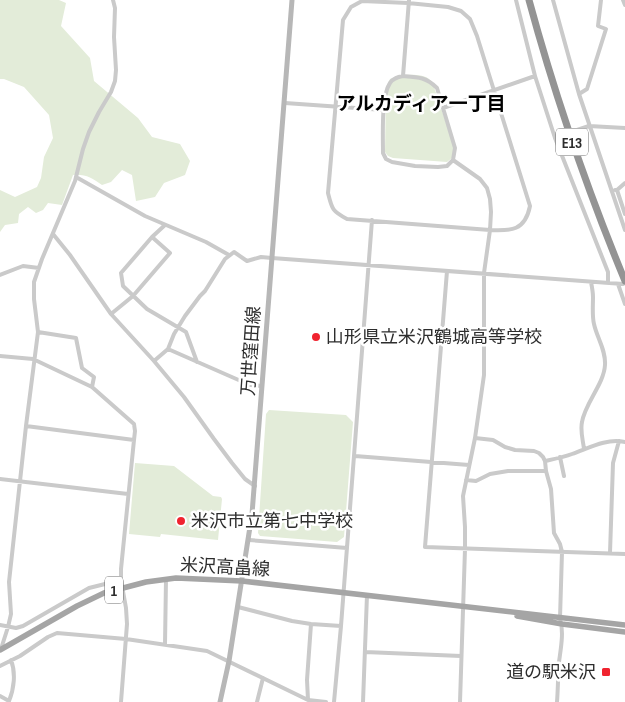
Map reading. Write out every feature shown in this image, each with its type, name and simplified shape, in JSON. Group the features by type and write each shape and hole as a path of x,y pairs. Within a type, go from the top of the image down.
{"highway":[{"name":"E13","path":"531,0 575,140 600,210 625,271"},
{"name":"E13","path":"531,0 551,78 622,283"}],"main road":[{"name":"万世窪田線","path":"220,702 229,661 249,540 292,0"},
{"name":"米沢高畠線","path":"1,650 77,606 104,594 146,582 194,578 344,592 463,607 625,632"},
{"name":"米沢高畠線","path":"561,621 625,625"}],"street":[{"path":"1,650 11,614 9,582 33,359 38,332 34,282 76,177 89,132 115,81 114,0"},
{"path":"516,0 535,76 555,138 608,272 608,283"},
{"path":"553,0 589,126 625,230"},
{"path":"579,94 588,86 606,29 598,26 601,0"},
{"path":"623,0 625,5"},
{"path":"362,1 408,1 448,7 461,11 470,19 478,36 530,206 528,216 519,227 508,231 347,219 336,213 331,204 328,193 343,20 351,7 362,1"},
{"path":"403,76 408,1"},
{"path":"403,76 417,76 430,81 437,88 455,148 453,160 447,166 415,166 392,162 386,159 383,153 386,92 390,83 396,78 403,76"},
{"path":"443,108 535,76"},
{"path":"285,103 384,110"},
{"path":"577,130 589,126 625,128"},
{"path":"555,138 564,135"},
{"path":"453,160 480,179 487,188 490,199 490,230 484,273 484,375 475,438 463,496 466,549 460,702"},
{"path":"76,177 145,216 206,242 229,255"},
{"path":"610,190 617,190 625,182"},
{"path":"617,190 625,214"},
{"path":"334,702 342,626 372,220"},
{"path":"165,224 121,273 123,286 147,309 186,332 198,362"},
{"path":"53,234 111,314 184,397 241,474 254,486"},
{"path":"111,314 133,296 170,253 152,237"},
{"path":"154,361 168,349 178,328 220,267 229,255 234,252 247,261 261,257 622,283 625,304"},
{"path":"0,275 23,266 38,268"},
{"path":"446,270 425,547 625,554"},
{"path":"584,449 582,422 605,367 604,353 594,327 591,282"},
{"path":"38,332 76,338 82,368 94,377 92,387"},
{"path":"168,349 250,385 262,386"},
{"path":"0,356 33,359 92,387 134,424 135,431 120,569 127,619 121,702"},
{"path":"26,426 134,440"},
{"path":"475,438 493,440 515,450 534,451 539,453 545,461 551,489 554,533 562,552 557,702"},
{"path":"610,553 613,463 619,441"},
{"path":"545,461 571,455 606,442 625,442"},
{"path":"355,456 469,465"},
{"path":"560,457 564,476"},
{"path":"466,480 476,481 490,474 508,471 546,471"},
{"path":"0,479 128,494"},
{"path":"249,540 347,548"},
{"path":"165,644 166,579"},
{"path":"0,625 16,628 23,626 89,588 121,580"},
{"path":"363,702 367,595"},
{"path":"238,607 292,621 342,626"},
{"path":"309,701 307,680 311,624"},
{"path":"0,666 57,633 126,639 207,651 309,701 326,702"},
{"path":"365,652 462,656"},
{"path":"0,696 10,702 14,680 11,660"},
{"path":"256,702 263,678"}],"green space":[{"path":"0,0 59,0 66,3 61,26 90,58 94,81 138,118 152,137 180,144 190,161 185,175 164,183 155,197 136,201 132,175 122,170 111,182 102,185 89,177 73,175 62,205 48,203 43,210 36,213 28,207 19,214 18,223 5,225 0,232 0,190 15,197 37,187 41,178 44,157 53,138 49,115 24,87 0,79"},
{"path":"400,75 420,75 427,78 434,87 454,147 452,158 447,162 393,158 385,152 386,87 390,79"},
{"path":"269,410 346,415 353,422 344,537 337,542 260,536 258,533 266,414"},
{"path":"135,463 174,466 213,496 221,497 218,540 161,534 160,537 129,534"}],"place":[{"name":"山形県立米沢鶴城高等学校","path":"316,337"},
{"name":"米沢市立第七中学校","path":"181,521"},
{"name":"道の駅米沢","path":"606,672"}],"district":[{"name":"アルカディア一丁目","path":"421,103"}]}
